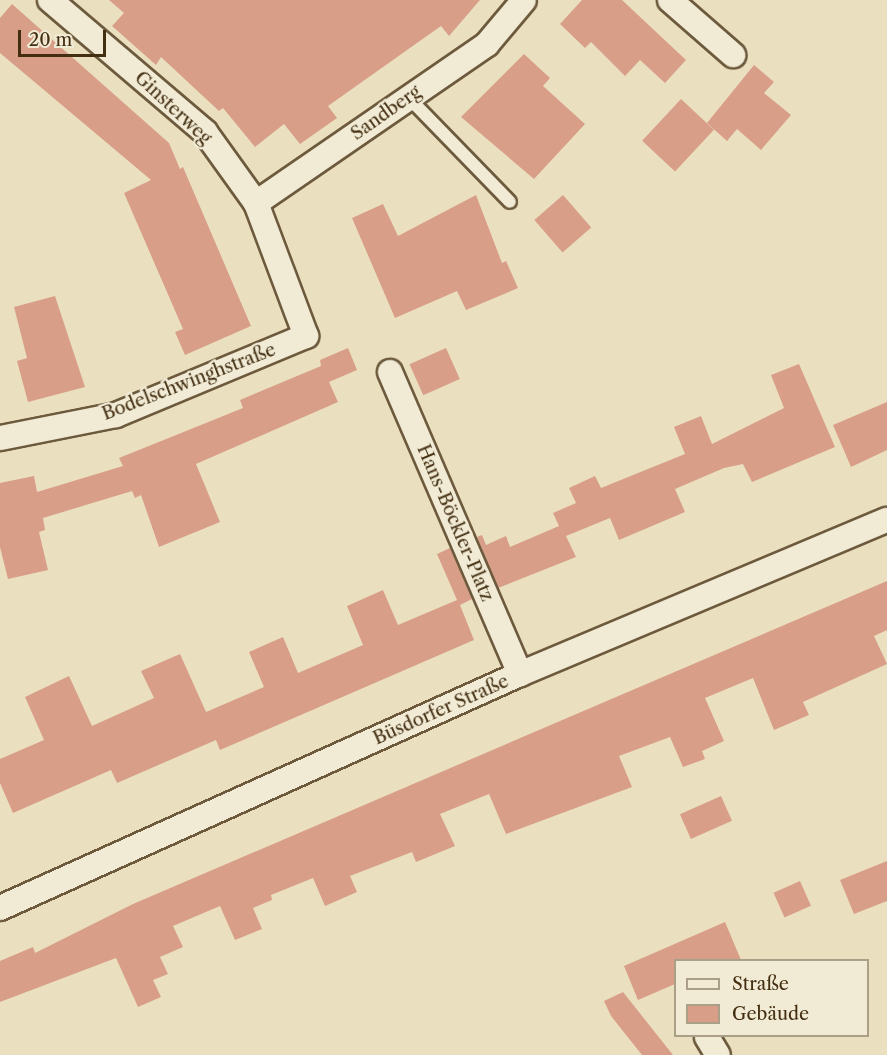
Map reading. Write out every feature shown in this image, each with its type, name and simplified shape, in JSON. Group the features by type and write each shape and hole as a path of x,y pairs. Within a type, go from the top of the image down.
{"street":[{"name":"Ginsterweg","path":"50,0 205,132 260,214"},
{"name":"Sandberg","path":"260,214 408,98 487,44 524,0"},
{"path":"670,0 733,55"},
{"name":"Bodelschwinghstraße","path":"0,438 116,415 306,336 260,214"},
{"name":"Hans-Böckler-Platz","path":"390,372 520,674"},
{"name":"Büsdorfer Straße","path":"0,908 520,674 887,520"}],"lane":[{"path":"408,98 510,202"}],"building":[{"path":"109,0 480,0 449,36 441,26 328,106 337,118 300,144 284,124 255,147 223,108 219,111 161,57 156,65 112,26 124,13"},
{"path":"582,0 622,0 686,60 665,83 640,60 625,76 591,42 585,48 560,24"},
{"path":"12,4 169,143 180,169 183,167 251,326 185,355 175,332 183,329 124,193 151,180 0,53 0,18"},
{"path":"524,54 550,78 543,86 585,124 534,179 461,117"},
{"path":"754,65 774,82 764,93 791,115 761,150 737,129 727,141 707,123"},
{"path":"681,99 714,130 675,171 642,141"},
{"path":"476,195 502,263 506,261 518,288 466,310 457,291 395,318 352,218 383,204 398,236"},
{"path":"563,195 591,227 563,252 534,220"},
{"path":"55,296 85,387 28,402 17,361 27,358 14,307"},
{"path":"348,348 357,370 329,382 338,402 196,464 220,522 159,547 141,495 135,498 132,491 43,518 45,530 39,532 48,570 8,579 0,547 0,483 34,476 37,492 123,466 119,458 243,408 240,400 321,366 320,360"},
{"path":"446,348 460,379 423,395 409,364"},
{"path":"799,364 835,447 752,482 743,464 724,468 675,489 685,512 619,540 610,518 566,536 576,557 498,588 477,537 482,535 486,545 506,536 510,547 559,526 553,513 576,503 569,488 595,476 601,488 685,454 674,427 701,416 712,444 784,408 771,375"},
{"path":"887,402 887,450 851,467 833,425"},
{"path":"450,548 472,599 460,605 474,640 220,750 216,740 117,783 111,770 13,813 0,783 0,759 44,740 25,697 69,676 92,726 154,698 141,671 180,654 206,712 264,687 249,652 283,637 298,673 363,645 347,606 383,590 398,625 457,600 437,554"},
{"path":"887,581 887,630 874,636 887,664 803,702 809,715 774,730 753,678 705,698 724,741 702,751 705,759 683,767 670,737 619,756 632,787 506,834 489,794 440,814 455,846 416,862 412,852 350,876 357,892 325,906 313,878 271,895 272,900 253,908 262,929 235,940 220,906 173,926 183,947 160,957 168,974 153,980 161,997 138,1007 116,958 0,1002 0,961 33,947 35,953 133,904"},
{"path":"721,796 732,821 691,839 680,814"},
{"path":"887,861 887,901 854,914 840,880"},
{"path":"800,881 811,906 784,917 774,893"},
{"path":"725,922 741,959 674,959 674,984 638,1000 624,966"},
{"path":"623,992 673,1055 642,1055 611,1016 604,1001"}]}
